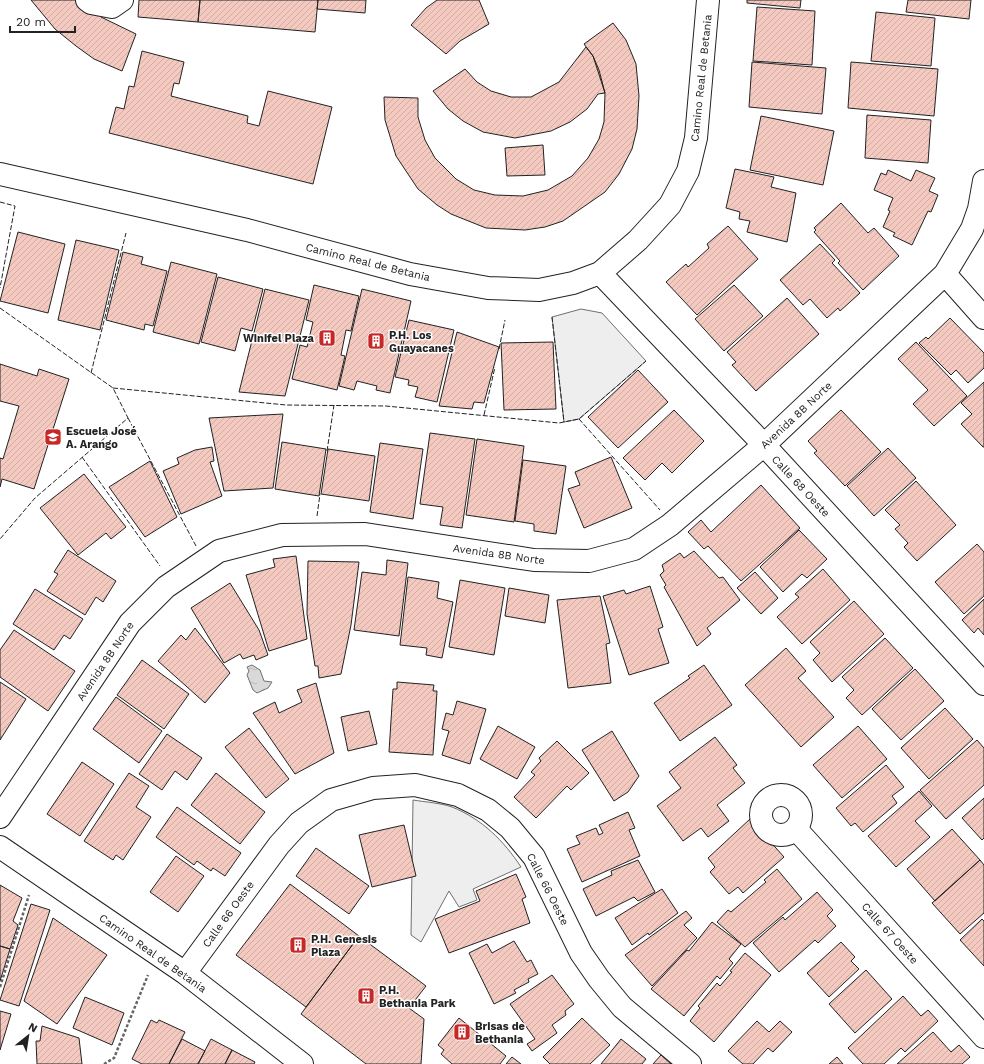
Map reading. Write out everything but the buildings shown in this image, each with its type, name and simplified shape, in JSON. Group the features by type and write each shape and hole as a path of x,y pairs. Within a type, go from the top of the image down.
{"street":[{"path":"87,0 90,3 112,7 122,0"},
{"name":"Camino Real de Betania","path":"0,174 247,230 410,274 488,288 539,290 573,283 600,273 638,240 670,204 688,171 696,138 708,0"},
{"name":"Avenida 8B Norte","path":"0,817 130,623 166,587 219,551 282,535 365,534 534,560 589,561 634,549 670,525 764,445 945,274 972,229 980,209 984,181"},
{"name":"Calle 68 Oeste","path":"600,273 764,445 984,684"},
{"path":"945,274 984,318"},
{"name":"Calle 66 Oeste","path":"185,973 279,845 299,823 331,800 373,788 415,785 458,795 488,810 510,828 534,857 581,952 599,979 622,1007 690,1064"},
{"name":"Calle 67 Oeste","path":"796,829 984,1037"},
{"name":"Camino Real de Betania","path":"0,847 185,973 302,1064"}],"path":[{"path":"0,987 29,895"},
{"path":"104,1064 114,1058 148,975"}],"shaded area":[{"path":"581,309 602,313 646,361 579,419 564,422 552,317"},
{"path":"413,800 452,807 483,824 500,840 521,867 473,889 477,900 459,907 449,891 421,942 411,935"}],"water":[{"path":"252,665 260,670 264,681 272,682 268,688 257,693 253,690 247,675 249,671 247,667"}],"fence":[{"path":"0,202 15,206 0,288"},
{"path":"91,373 126,233"},
{"path":"0,308 113,388 128,418 35,498 0,539"},
{"path":"552,317 564,422"},
{"path":"499,349 505,320"},
{"path":"113,388 286,405 386,406 559,423 579,419 646,361"},
{"path":"484,415 495,367"},
{"path":"327,451 334,405"},
{"path":"128,418 196,546"},
{"path":"579,419 660,510"},
{"path":"82,457 160,566"},
{"path":"317,516 320,494"}],"place":[{"name":"Winifel Plaza","path":"327,338"},
{"name":"P.H. Los Guayacanes","path":"376,341"},
{"name":"Escuela José A. Arango","path":"53,437"},
{"name":"P.H. Genesis Plaza","path":"298,945"},
{"name":"P.H. Bethania Park","path":"366,996"},
{"name":"Brisas de Bethania","path":"462,1032"}]}
